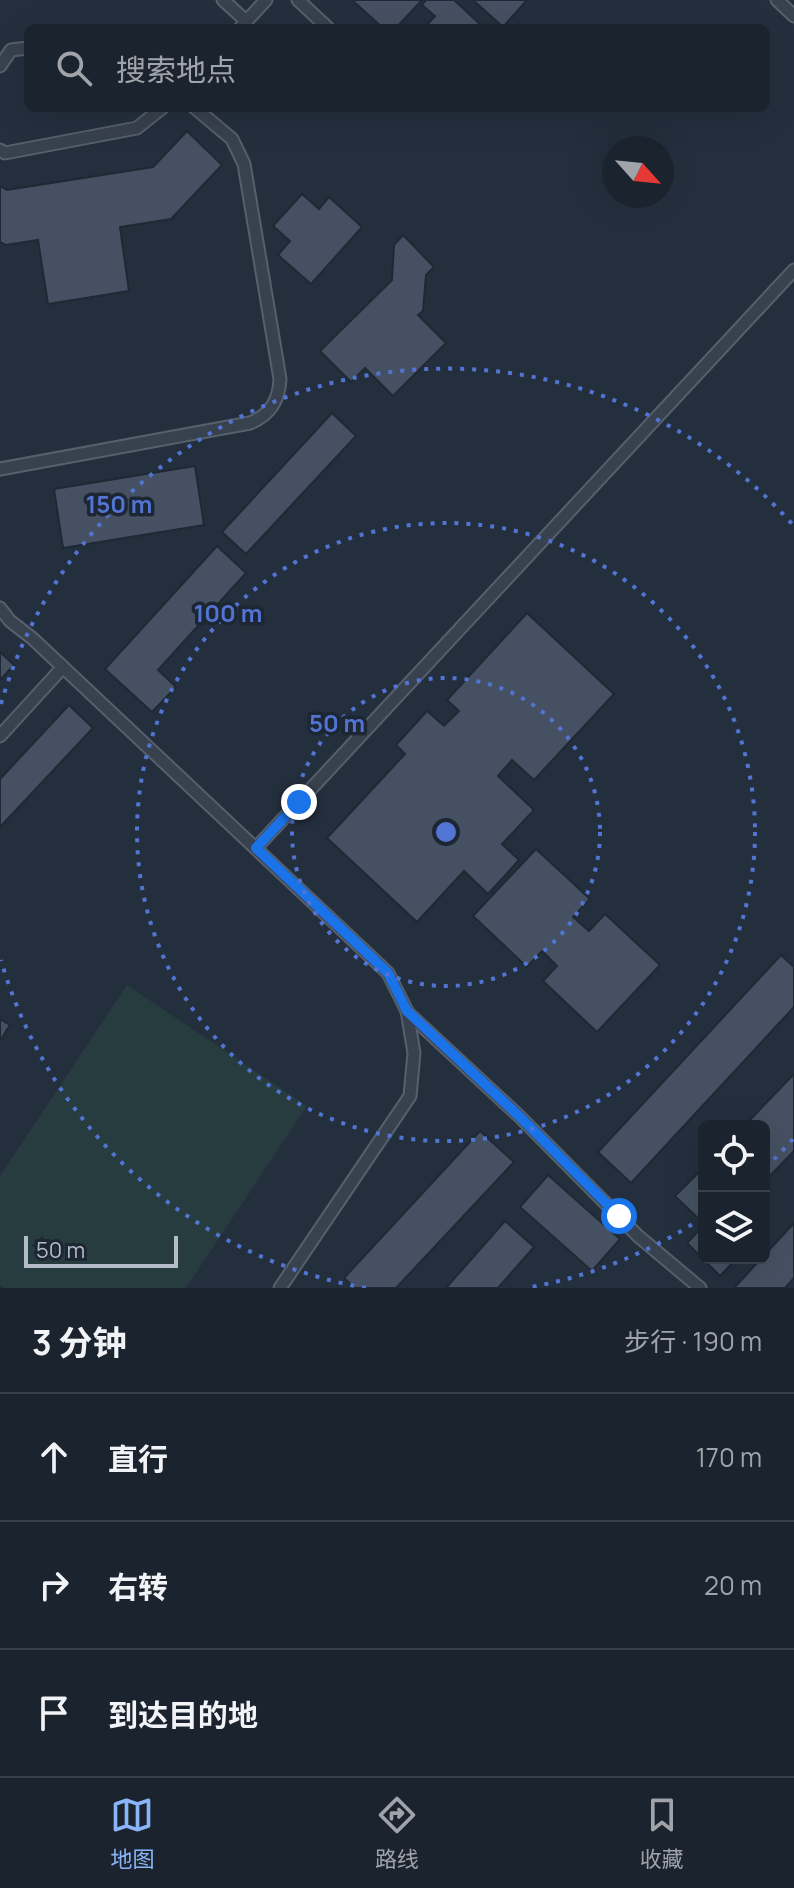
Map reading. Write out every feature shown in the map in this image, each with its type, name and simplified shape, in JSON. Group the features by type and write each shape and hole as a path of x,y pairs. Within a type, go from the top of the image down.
{"lane":[{"path":"223,0 242,24"},
{"path":"244,24 266,0"},
{"path":"298,0 324,24"},
{"path":"777,0 794,16"},
{"path":"0,66 11,50 24,48"},
{"path":"0,150 5,153 137,128 157,112"},
{"path":"0,469 250,423 260,419 276,402 280,379 244,164 232,139 200,112"},
{"path":"256,848 794,270"},
{"path":"0,608 10,621 63,667 388,973 407,1011 414,1053 410,1096 280,1288"},
{"path":"0,736 63,667"},
{"path":"407,1011 520,1117 638,1236 700,1288"}],"green space":[{"path":"127,985 307,1106 186,1288 4,1288 0,1285 0,1176"}],"building":[{"path":"352,0 422,0 400,24 379,24"},
{"path":"426,0 454,0 480,24 428,24 435,16 422,5"},
{"path":"473,0 527,0 506,24 500,24"},
{"path":"187,131 222,165 171,219 120,227 129,291 48,304 38,240 6,245 0,242 0,186 7,190 153,167"},
{"path":"302,194 319,209 329,197 362,227 311,284 278,255 290,241 273,226"},
{"path":"403,235 434,267 426,275 423,311 418,315 446,343 393,396 365,368 351,382 320,351 392,280 394,245"},
{"path":"332,413 356,436 246,554 222,532"},
{"path":"195,466 204,525 63,548 54,489"},
{"path":"217,546 246,573 158,670 176,687 152,712 105,669"},
{"path":"527,613 614,694 534,780 512,760 498,776 534,810 502,844 519,860 488,894 464,871 417,922 327,838 405,754 396,745 427,711 444,726 459,711 447,700"},
{"path":"0,652 14,665 0,680"},
{"path":"69,705 93,728 0,827 0,779"},
{"path":"536,849 590,899 573,917 589,931 605,914 660,965 597,1032 543,981 557,966 542,951 527,967 473,916"},
{"path":"781,955 794,967 794,1007 631,1183 598,1152"},
{"path":"0,1019 10,1025 0,1041"},
{"path":"794,1074 794,1151 770,1176 770,1120 750,1120"},
{"path":"480,1131 514,1162 396,1288 355,1288 344,1278"},
{"path":"698,1173 698,1218 675,1196"},
{"path":"548,1175 620,1239 592,1271 520,1207"},
{"path":"505,1221 534,1247 498,1288 446,1288"},
{"path":"794,1223 794,1278 785,1288 734,1288 756,1264 770,1264 770,1249"},
{"path":"698,1231 698,1254 687,1243"},
{"path":"708,1264 731,1264 720,1276"}],"route":[{"path":"299,802 256,848 388,973 407,1011 619,1216"}]}
